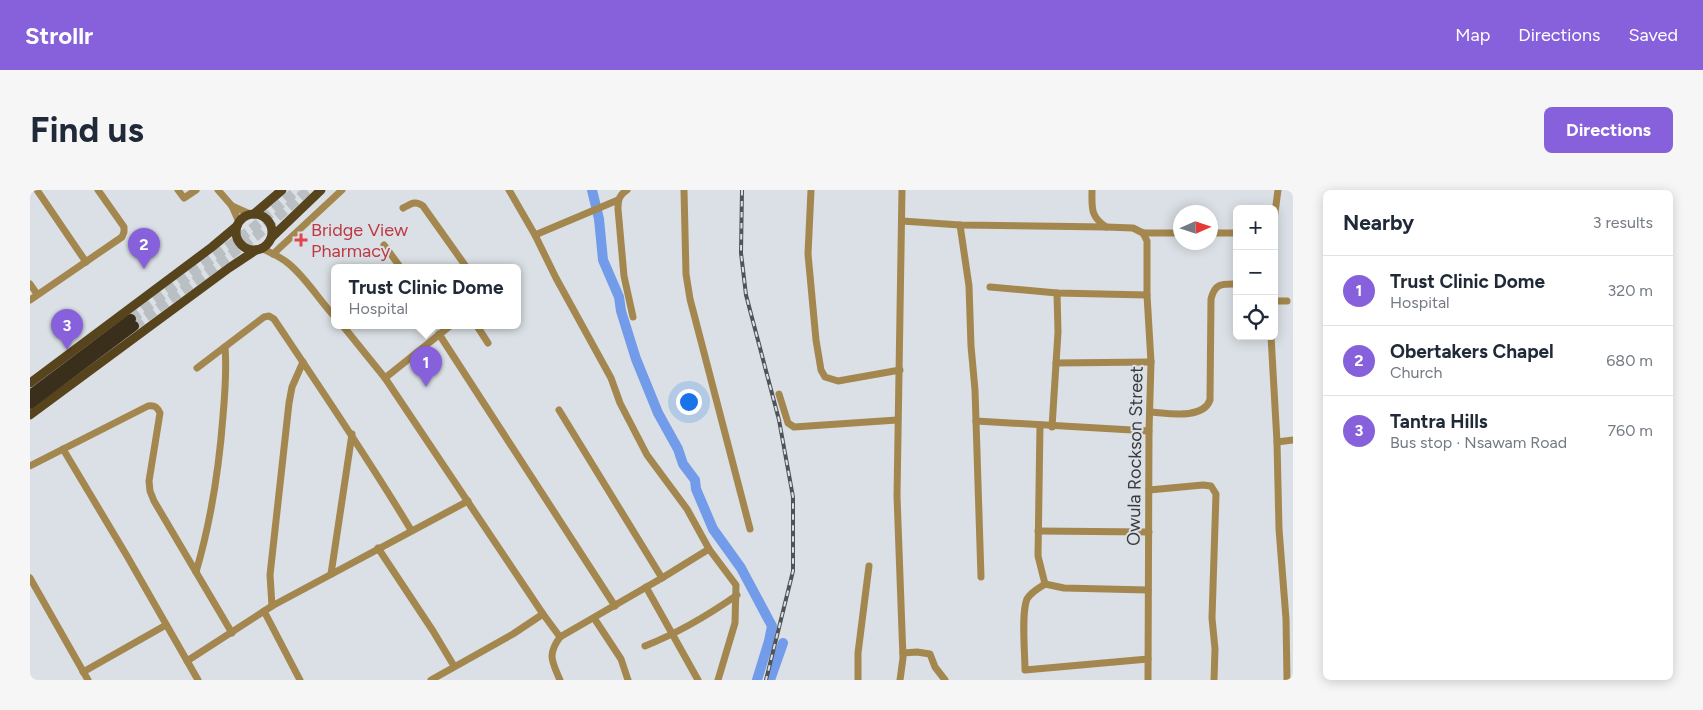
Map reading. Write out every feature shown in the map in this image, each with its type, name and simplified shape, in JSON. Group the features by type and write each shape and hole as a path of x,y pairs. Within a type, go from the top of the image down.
{"highway":[{"path":"30,395 133,323 30,404"}],"main road":[{"path":"30,383 212,247 246,216 252,214 282,190"},
{"path":"30,415 218,276 259,249 322,190"},
{"path":"252,214 263,216 268,221 271,228 270,239"},
{"path":"238,224 236,235 242,246 247,249 259,249"}],"street":[{"path":"37,190 86,262"},
{"path":"30,300 122,237 124,227 98,190"},
{"path":"178,190 184,198 196,190"},
{"path":"218,190 232,206 238,224"},
{"path":"275,254 342,190"},
{"path":"509,190 535,235 610,378 620,403 647,455 687,509 709,549 736,585 735,623 718,680"},
{"path":"535,235 618,200 627,190"},
{"path":"684,190 686,274 690,298 750,529"},
{"path":"811,190 808,254 816,340 821,370 825,377 838,381 900,370"},
{"path":"900,680 903,654 897,496 897,420 900,370 902,190"},
{"path":"1092,190 1093,213 1097,221 1106,227"},
{"path":"1276,205 1278,190"},
{"path":"618,200 624,276 633,317"},
{"path":"403,208 414,202 418,202 423,206 464,264"},
{"path":"232,206 252,214"},
{"path":"902,221 960,225 1133,228 1143,233 1173,233"},
{"path":"960,225 969,286 981,578"},
{"name":"Owula Rockson Street","path":"1143,233 1148,241 1147,295 1151,362 1148,680"},
{"path":"1218,233 1233,234"},
{"path":"270,239 275,254"},
{"path":"384,245 398,264"},
{"path":"259,249 275,254 289,264 331,312"},
{"path":"30,284 37,294"},
{"path":"1150,412 1198,412 1208,405 1210,400 1211,299 1213,290 1221,284 1233,284"},
{"path":"990,287 1057,293 1147,295"},
{"path":"1052,427 1058,332 1057,293"},
{"path":"1278,301 1287,302"},
{"path":"197,368 264,317 269,316 274,319 352,434 411,530"},
{"path":"345,329 385,378 560,637"},
{"path":"385,378 444,329"},
{"path":"479,329 488,343"},
{"path":"439,334 615,606"},
{"path":"1271,340 1278,442 1279,529 1286,618 1287,680"},
{"path":"196,572 208,524 221,448 226,363 225,347"},
{"path":"272,606 270,575 289,402 292,387 303,362"},
{"path":"1056,363 1151,362"},
{"path":"779,394 788,423 794,427 897,420"},
{"path":"30,466 148,406 158,408 160,413 149,481 150,491 232,632"},
{"path":"559,410 662,578"},
{"path":"976,421 1052,427 1149,431"},
{"path":"1040,425 1038,556 1045,584"},
{"path":"330,574 352,434"},
{"path":"1278,442 1293,440"},
{"path":"63,449 198,680"},
{"path":"1149,490 1203,485 1211,486 1216,494 1212,618 1214,680"},
{"path":"187,661 272,606 468,501"},
{"path":"1038,530 1149,532"},
{"path":"378,548 454,666"},
{"path":"560,680 552,663 551,654 560,637 709,549"},
{"path":"858,680 858,653 869,566"},
{"path":"30,578 88,680"},
{"path":"1148,590 1064,588 1045,584 1031,594 1026,601 1024,634 1025,670 1148,659"},
{"path":"646,587 698,680"},
{"path":"645,646 673,635 713,612 736,595"},
{"path":"264,611 300,680"},
{"path":"431,680 513,634 543,614"},
{"path":"594,618 621,659 628,680"},
{"path":"83,672 166,625"},
{"path":"903,654 917,652 930,654 945,680"}],"waterway":[{"path":"592,190 599,219 603,260 619,297 621,311 636,359 658,413 678,449 683,464 695,480 696,489 713,529 741,568 772,626 757,680"},
{"path":"770,680 783,643"}],"tunnel":[{"path":"131,319 253,228 297,190"},
{"path":"134,326 256,236 308,190"}],"railway":[{"path":"742,190 741,253 746,295 779,420 793,497 793,571 766,680"}],"place":[{"name":"Bridge View Pharmacy","path":"301,240"},
{"name":"Obertakers Chapel","path":"144,269"},
{"name":"Tantra Hills","path":"67,350"},
{"name":"Trust Clinic Dome","path":"426,387"}]}
